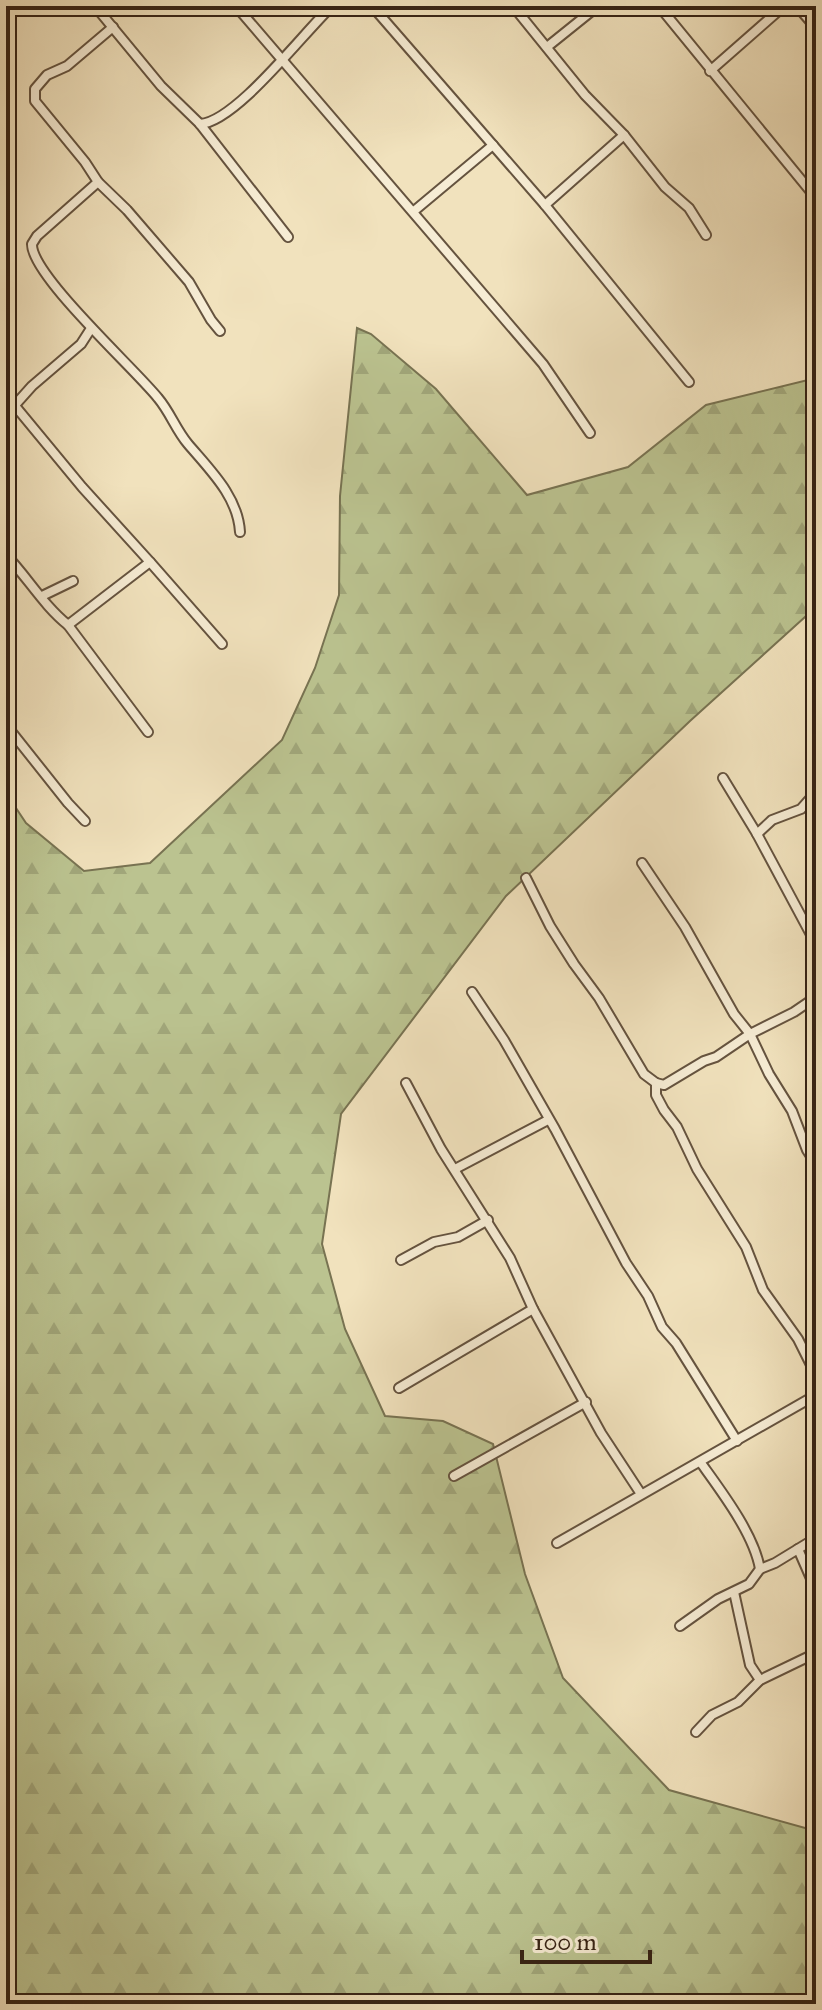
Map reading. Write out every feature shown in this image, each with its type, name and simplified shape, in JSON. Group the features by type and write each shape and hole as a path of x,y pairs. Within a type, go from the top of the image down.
{"street":[{"path":"95,6 161,86 200,124 288,237"},
{"path":"236,6 543,364 590,433"},
{"path":"200,124 220,118 283,60 332,6"},
{"path":"372,6 545,205 689,382"},
{"path":"513,6 665,187 689,208 706,235"},
{"path":"547,47 598,6"},
{"path":"659,6 816,198"},
{"path":"710,71 784,6"},
{"path":"797,6 816,28"},
{"path":"113,27 67,66 39,82 33,95 35,101 98,182 127,210 189,282 220,331"},
{"path":"545,205 624,135"},
{"path":"414,211 493,145"},
{"path":"98,182 37,236 32,251 90,330 108,343 160,400 175,426 236,506 240,532"},
{"path":"15,405 32,386 81,344 90,330"},
{"path":"6,395 82,487 222,644"},
{"path":"6,555 54,614 68,625 148,732"},
{"path":"68,625 150,562"},
{"path":"42,596 73,581"},
{"path":"6,725 85,821"},
{"path":"723,778 816,944"},
{"path":"757,834 772,820 801,809 816,792"},
{"path":"642,863 685,927 734,1014 750,1034 769,1074 792,1111 807,1150 816,1164"},
{"path":"526,878 550,926 574,964 599,998 644,1074 656,1083 664,1085 816,997"},
{"path":"472,992 504,1040 626,1263 648,1296 662,1327 676,1343 737,1441"},
{"path":"406,1083 441,1149 488,1220 524,1284 533,1309 601,1433 641,1494"},
{"path":"656,1083 656,1095 664,1110 677,1127 697,1169 746,1247 763,1290 798,1339 816,1375"},
{"path":"455,1169 548,1120"},
{"path":"401,1260 434,1242 458,1237 488,1220"},
{"path":"399,1388 533,1309"},
{"path":"557,1543 816,1395"},
{"path":"454,1476 586,1402"},
{"path":"701,1463 731,1508 758,1558 760,1569"},
{"path":"680,1626 718,1599 749,1584 760,1569 816,1538"},
{"path":"798,1549 816,1590"},
{"path":"734,1592 750,1665 760,1680"},
{"path":"696,1732 712,1715 738,1702 760,1680 816,1653"}],"green space":[{"path":"357,328 371,334 436,389 527,495 628,467 706,405 816,378 816,607 690,721 506,896 341,1114 322,1244 345,1329 385,1416 443,1421 493,1444 525,1574 563,1678 669,1790 816,1831 816,2004 6,2004 6,793 26,823 84,871 150,863 282,740 315,668 339,595 340,496"}]}
